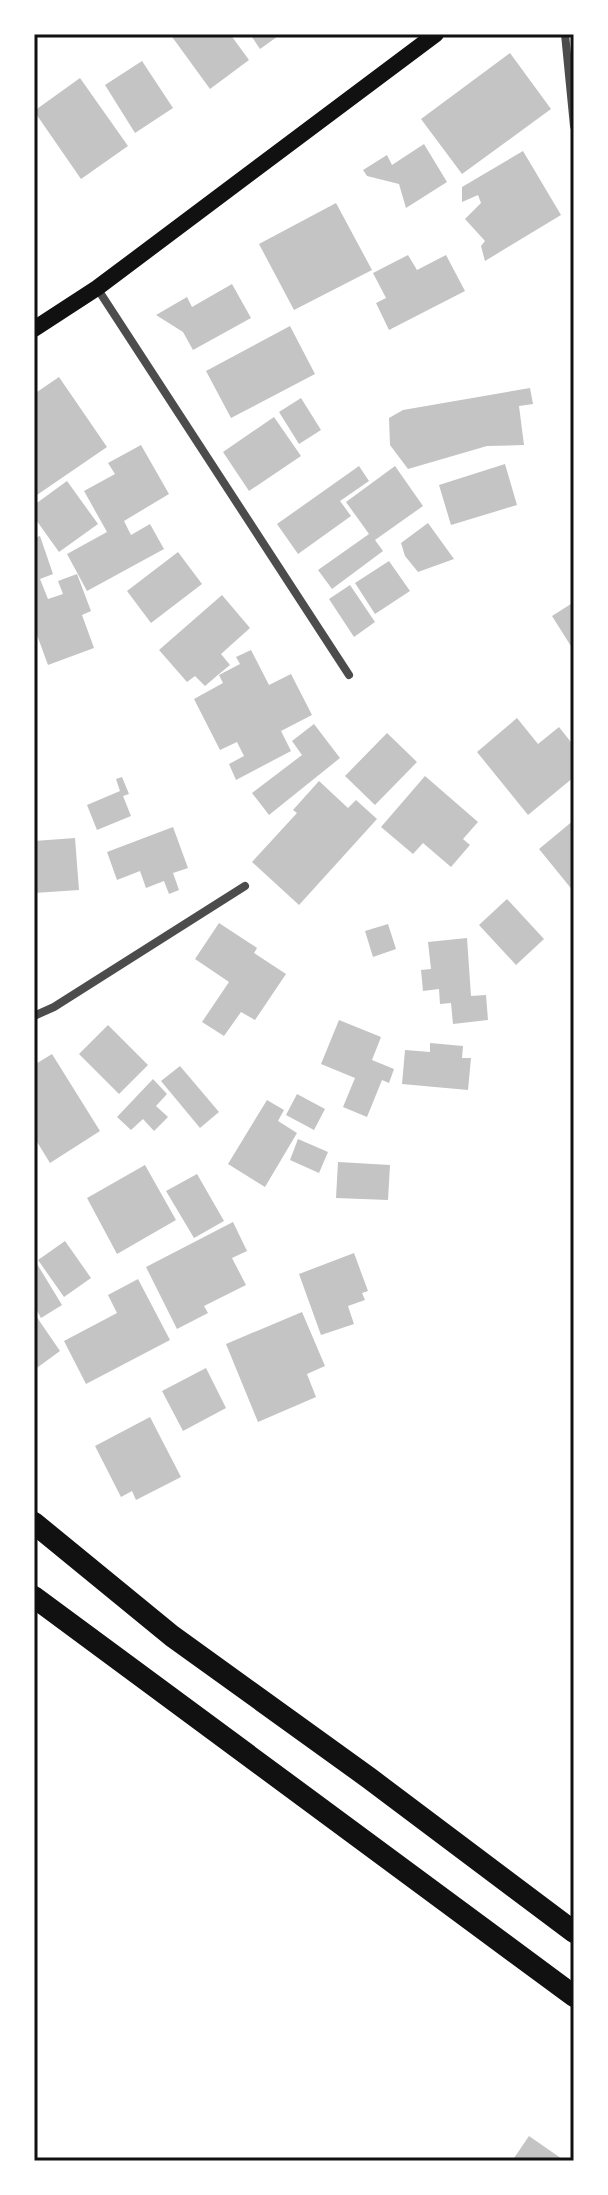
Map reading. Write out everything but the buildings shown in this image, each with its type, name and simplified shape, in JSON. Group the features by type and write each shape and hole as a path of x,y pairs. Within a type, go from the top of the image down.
{"highway":[{"path":"34,1523 172,1636 369,1778 574,1932"},
{"path":"34,1597 574,1996"}],"main road":[{"path":"34,329 97,288 436,34"}],"street":[{"path":"565,34 574,126"},
{"path":"97,288 349,675"},
{"path":"34,1016 54,1007 245,886"}]}
